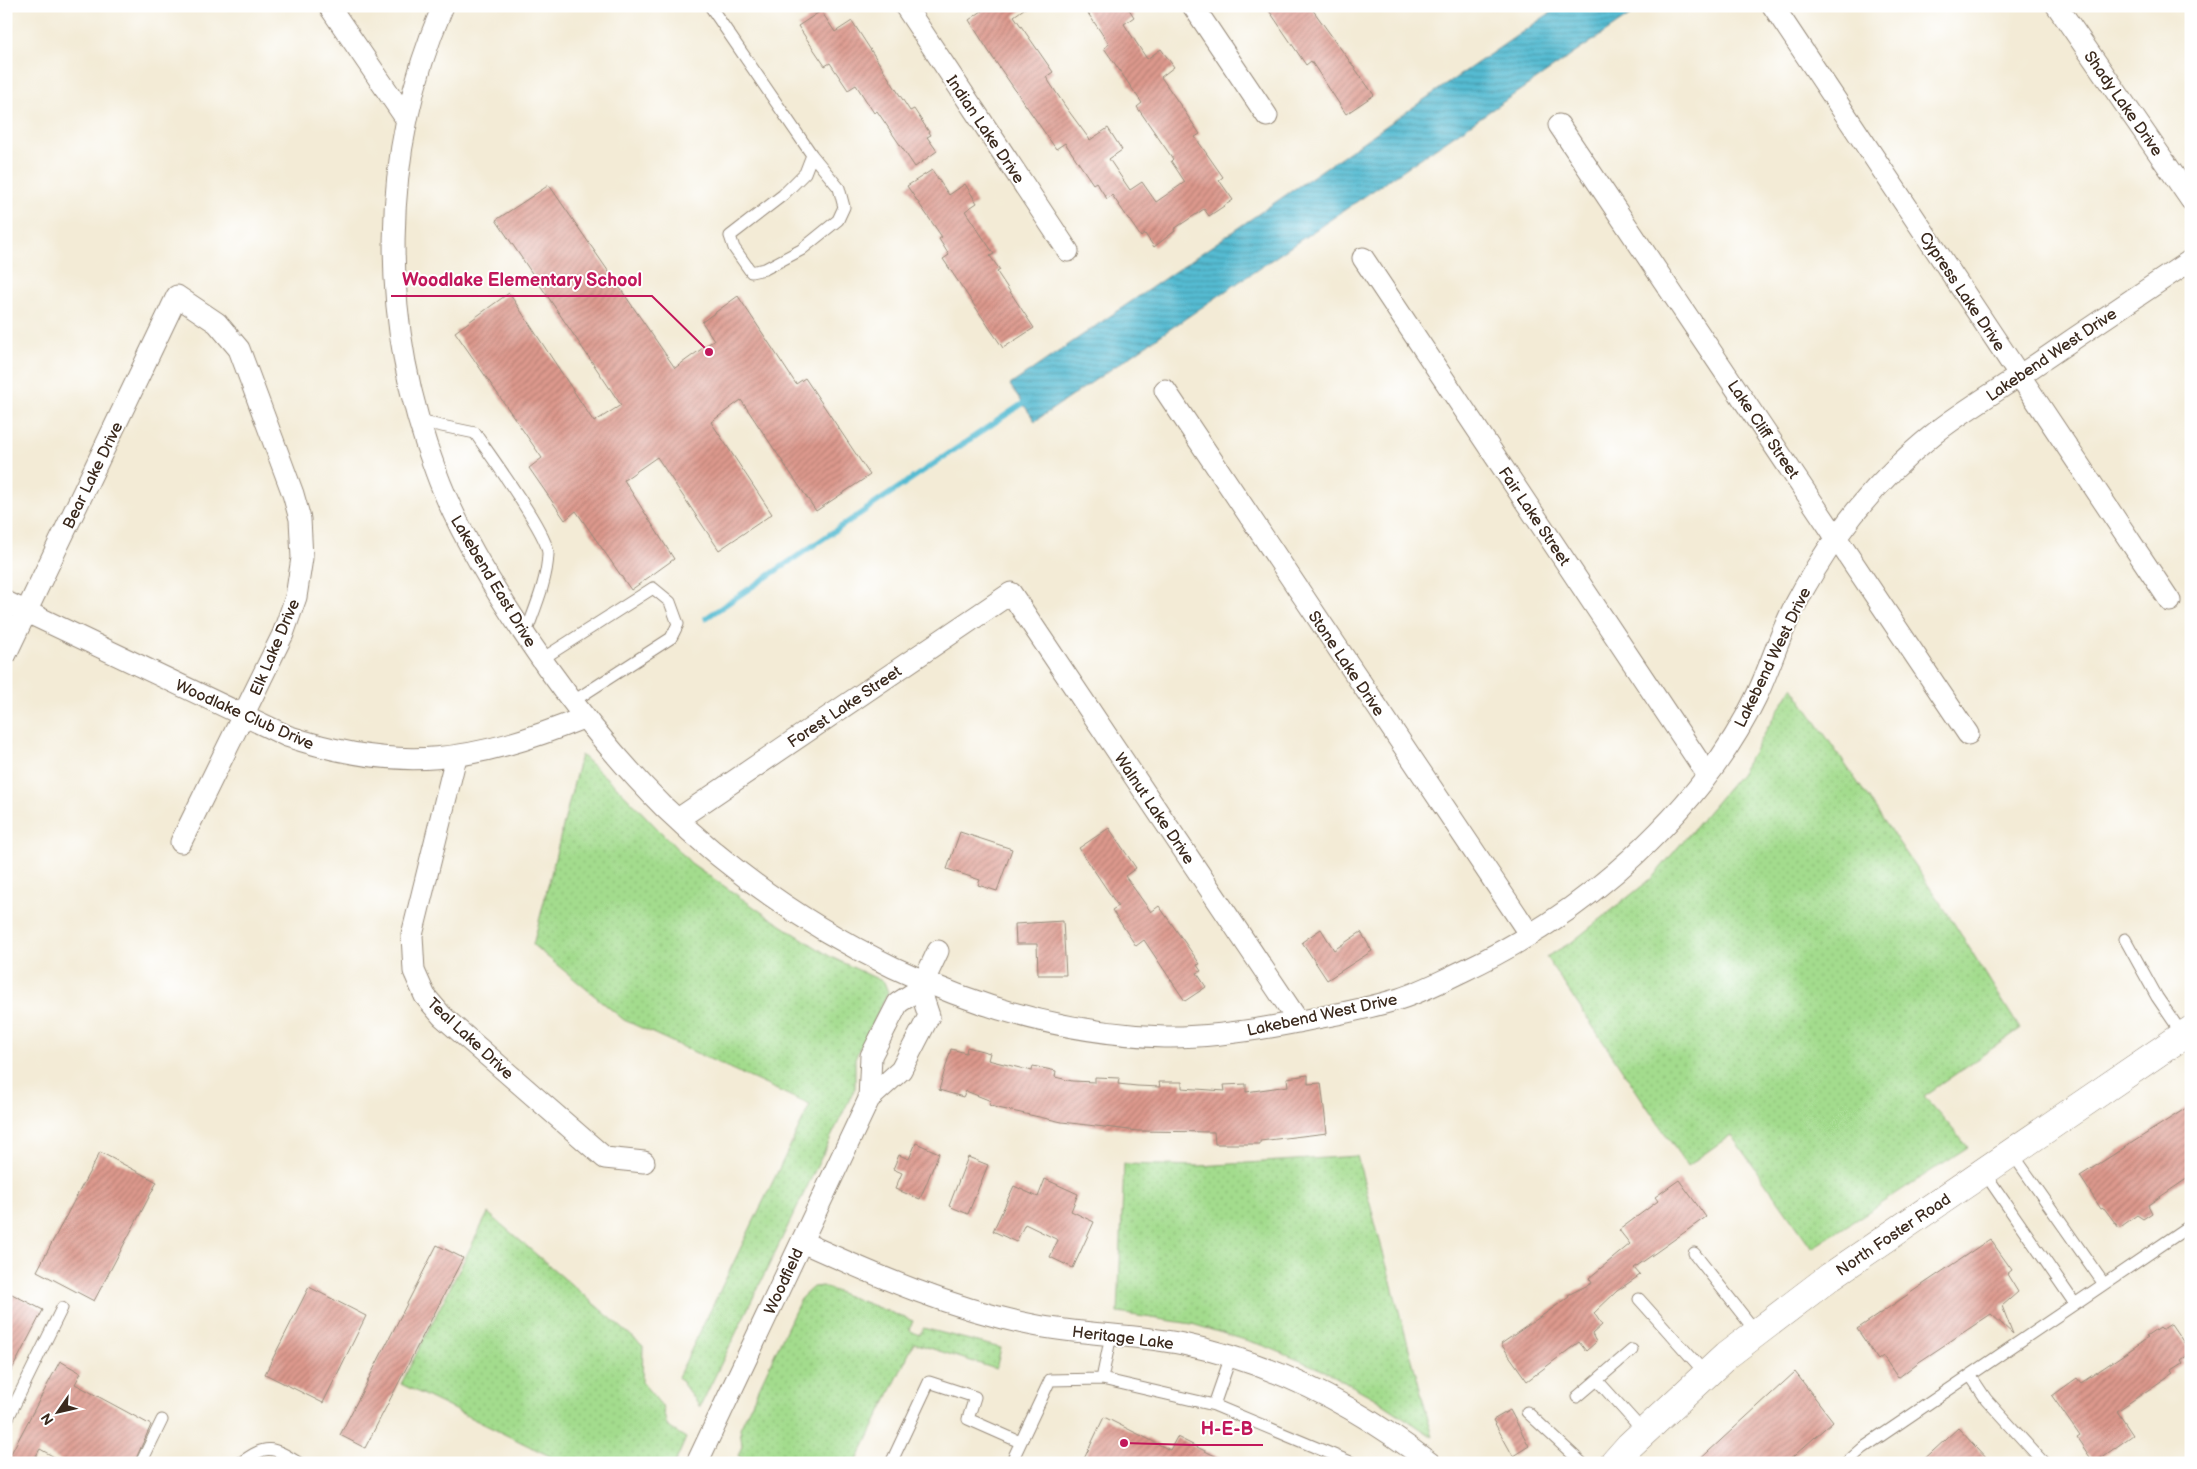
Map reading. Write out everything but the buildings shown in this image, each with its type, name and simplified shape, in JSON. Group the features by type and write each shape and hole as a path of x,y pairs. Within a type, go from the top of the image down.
{"main road":[{"name":"North Foster Road","path":"1614,1463 1644,1432 1726,1356 1832,1276 2187,1032"}],"street":[{"path":"329,6 406,120"},
{"name":"Lakebend East Drive","path":"443,6 430,35 411,97 399,159 393,223 394,288 402,352 418,421 437,477 465,536 525,636 578,710 678,819"},
{"name":"Indian Lake Drive","path":"905,6 1068,251"},
{"path":"1193,6 1267,116"},
{"name":"Cypress Lake Drive","path":"1773,6 2170,601"},
{"name":"Shady Lake Drive","path":"2057,6 2191,200"},
{"name":"Lake Cliff Street","path":"1559,125 1968,734"},
{"name":"Fair Lake Street","path":"1363,258 1707,774"},
{"name":"Lakebend West Drive","path":"678,819 723,859 793,911 868,955 922,985 983,1005 1035,1019 1099,1031 1167,1037 1233,1032 1299,1022 1356,1010 1410,995 1501,953 1563,914 1617,872 1666,824 1721,756 1755,700 1796,604 1837,537 1862,504 1899,465 1939,430 2191,260"},
{"name":"Bear Lake Drive","path":"6,654 177,296"},
{"name":"Elk Lake Drive","path":"177,296 217,323 238,349 293,494 300,519 302,558 296,597 283,634 181,842"},
{"name":"Stone Lake Drive","path":"1165,390 1530,935"},
{"name":"Forest Lake Street","path":"678,819 1010,593"},
{"name":"Walnut Lake Drive","path":"1010,593 1299,1022"},
{"name":"Woodlake Club Drive","path":"6,602 287,736 320,747 355,755 391,759 456,757 544,734 578,710"},
{"name":"Teal Lake Drive","path":"456,757 412,935 414,971 425,996 442,1016 606,1158 644,1162"},
{"path":"922,985 938,951"},
{"name":"Woodfield","path":"700,1462 869,1100 901,1070 929,1016 922,985 898,1003 871,1056 869,1100"},
{"name":"Heritage Lake","path":"802,1242 877,1277 954,1305 1034,1326 1182,1344 1231,1356 1290,1378 1342,1403 1391,1433 1430,1463"}],"lane":[{"path":"710,6 812,155 838,188 844,207 838,220 801,250 765,269 751,272 734,248 730,236 783,195 805,173 812,155"},
{"path":"418,421 475,433 542,533 548,552 546,573 525,636"},
{"path":"542,660 653,588 670,602 678,624 671,638 578,710"},
{"path":"2125,939 2156,997 2187,1032"},
{"path":"2012,1153 2104,1284"},
{"path":"1984,1172 2075,1304"},
{"path":"1846,1463 1863,1448 2191,1225"},
{"path":"1694,1253 1757,1333"},
{"path":"1638,1299 1706,1374"},
{"path":"6,1422 62,1308"},
{"path":"1102,1379 1111,1335"},
{"path":"1577,1396 1632,1350"},
{"path":"1214,1405 1231,1356"},
{"path":"1970,1375 1986,1399 2044,1463"},
{"path":"1011,1463 1050,1380 1102,1379 1214,1405 1353,1463"},
{"path":"1597,1380 1644,1432"},
{"path":"891,1463 929,1382 974,1396 968,1419 1020,1442"},
{"path":"1527,1412 1582,1463"},
{"path":"141,1463 162,1420"},
{"path":"240,1463 258,1450 277,1449 299,1463"}],"green space":[{"path":"1792,687 1950,917 2020,1029 1924,1096 1968,1147 1812,1248 1731,1135 1687,1166 1546,957 1572,942 1652,878 1740,774"},
{"path":"581,755 621,791 691,863 764,914 831,957 884,982 888,992 855,1058 855,1088 700,1407 678,1377 810,1105 624,1020 533,945"},
{"path":"1357,1156 1433,1437 1374,1398 1327,1372 1265,1346 1192,1324 1118,1313 1124,1164 1200,1166"},
{"path":"488,1213 643,1346 642,1382 662,1406 667,1426 686,1438 675,1463 564,1463 401,1384"},
{"path":"822,1286 913,1321 909,1330 919,1335 923,1328 1001,1348 996,1369 914,1343 856,1463 754,1463 738,1456 742,1446 740,1428 801,1298 813,1287"}],"water":[{"path":"1560,6 1639,6 1638,10 1035,421 1010,385"}],"waterway":[{"path":"706,618 1028,400"}],"place":[{"name":"Woodlake Elementary School","path":"709,352"},
{"name":"H-E-B","path":"1124,1443"}]}
